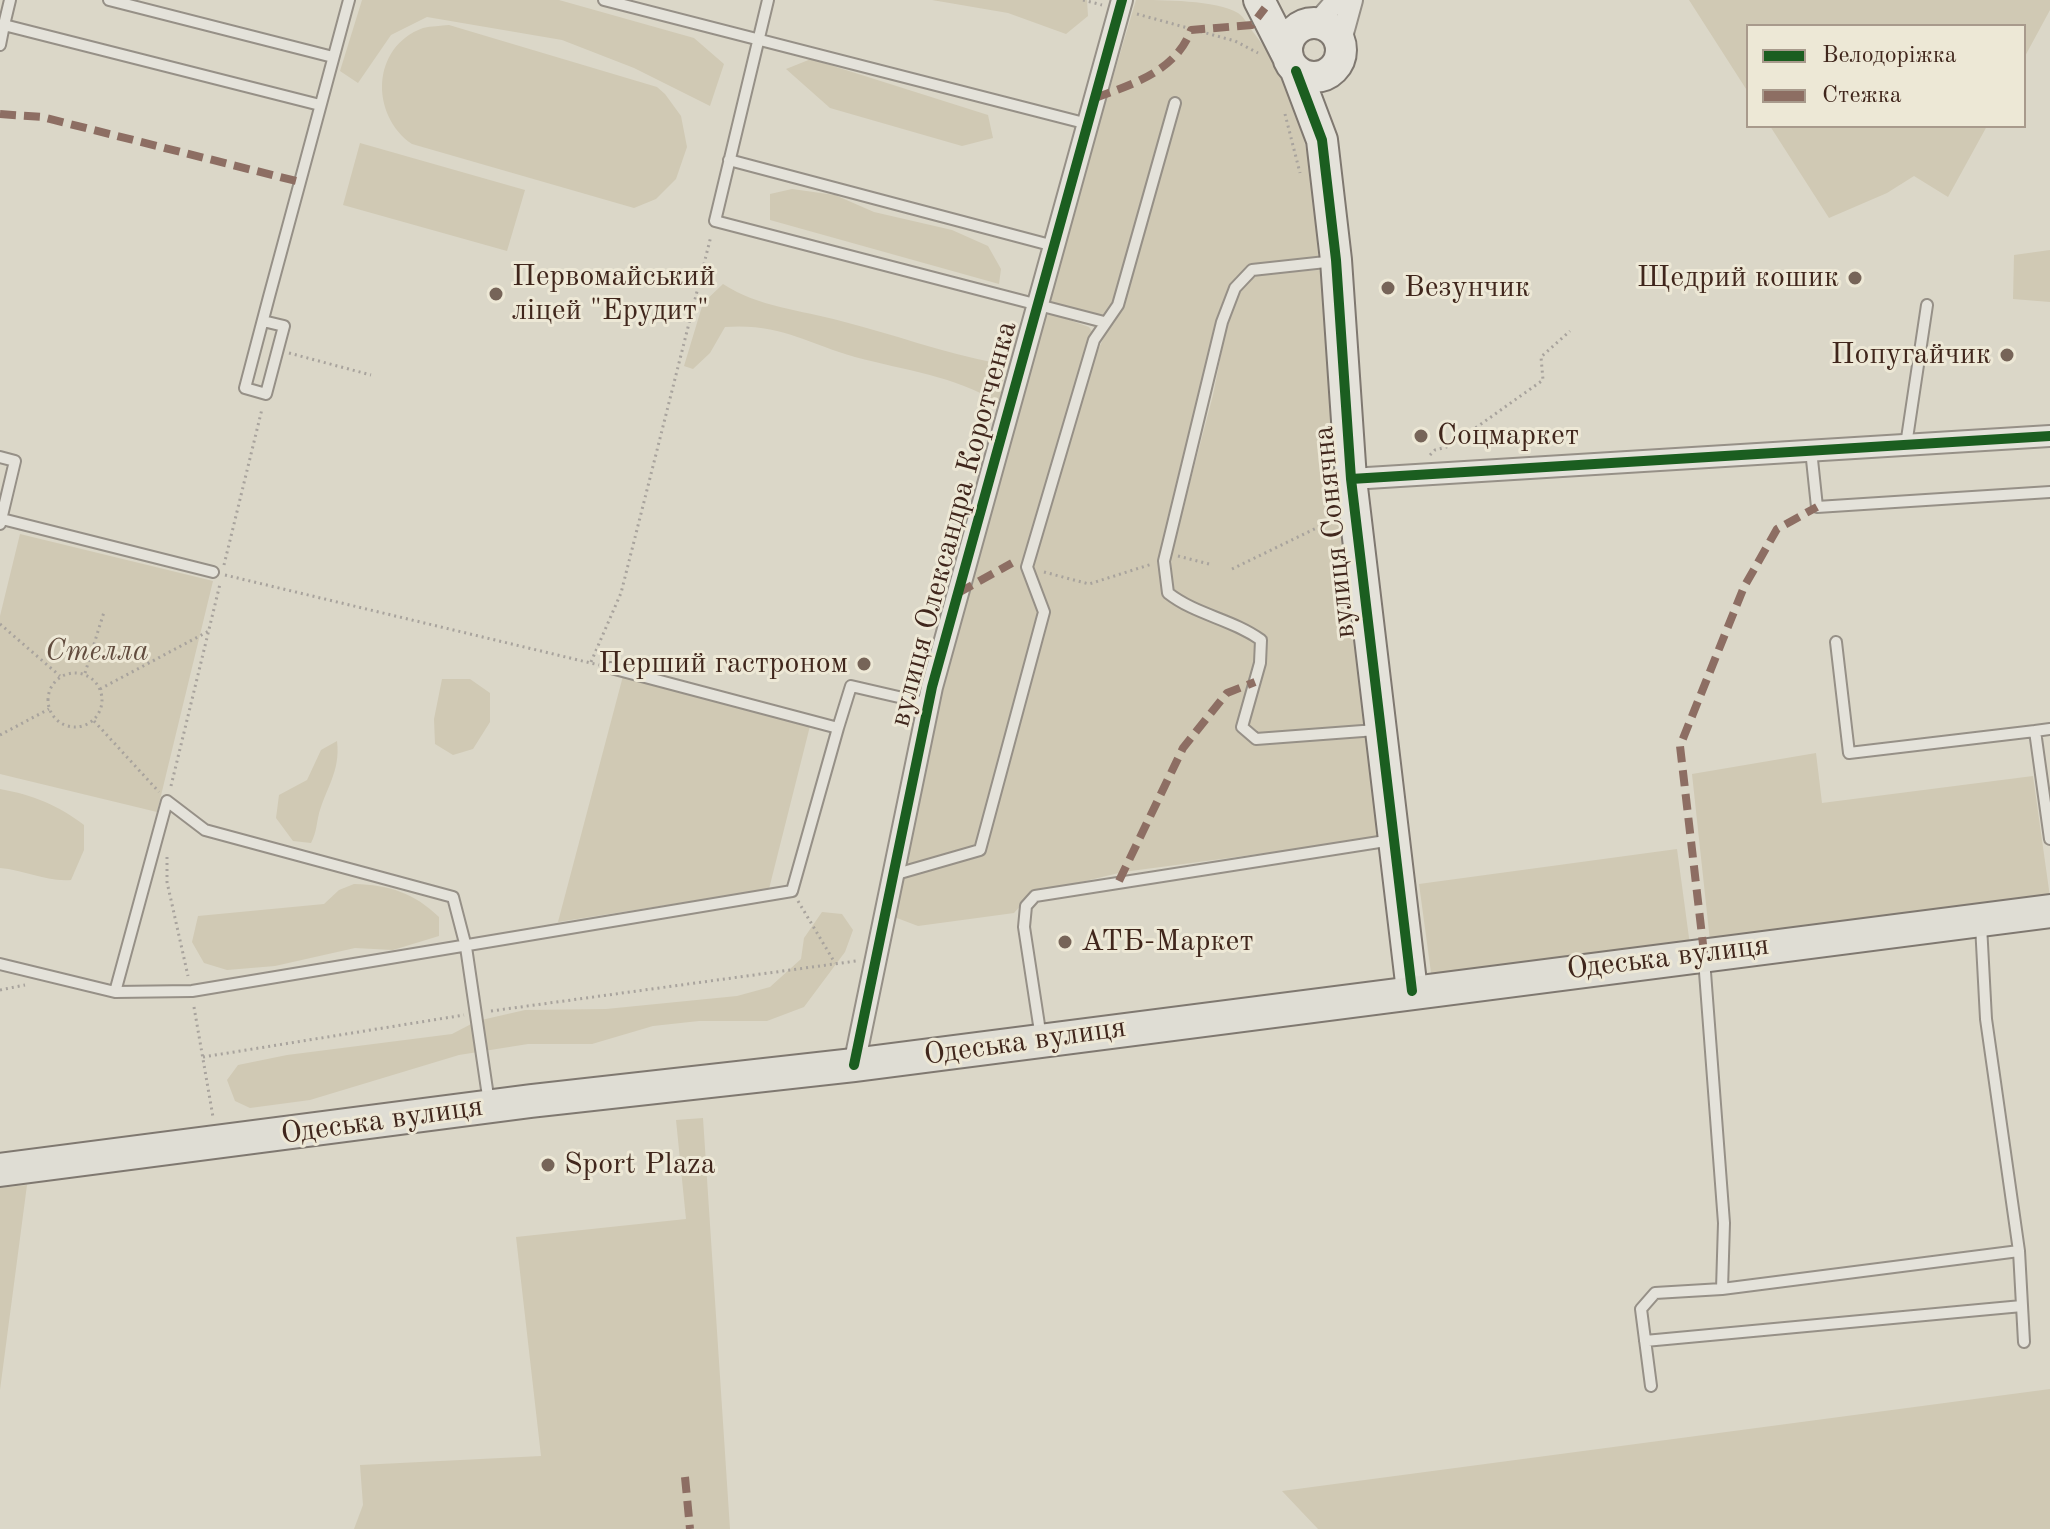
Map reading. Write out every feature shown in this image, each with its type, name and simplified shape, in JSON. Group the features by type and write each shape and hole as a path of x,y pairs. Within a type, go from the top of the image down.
{"main road":[{"name":"Одеська вулиця","path":"0,1170 490,1106 854,1065 1704,953 2050,911"}],"street":[{"path":"1259,0 1312,24 1331,30 1337,56 1312,77 1284,64 1289,40 1312,24 1337,0"},
{"name":"вулиця Сонячна","path":"1259,0 1284,64 1322,140"},
{"name":"вулиця Сонячна","path":"1352,0 1337,56 1322,140 1336,260 1351,479 1340,512 1382,729 1412,991"},
{"name":"вулиця Олександра Коротченка","path":"854,1065 929,704 1121,5"},
{"path":"1351,479 2050,436"}],"lane":[{"path":"0,45 10,0"},
{"path":"109,0 333,57"},
{"path":"263,321 284,326 266,394 245,388 349,0"},
{"path":"604,0 1088,124"},
{"path":"768,0 715,221 1104,322"},
{"path":"4,25 320,105"},
{"path":"892,876 980,850 1044,612 1027,567 1094,340 1118,305 1175,103"},
{"path":"729,160 1054,246"},
{"path":"1336,260 1252,270 1235,288 1222,322 1164,561 1168,593 1184,606 1242,627 1261,640 1260,663 1242,727 1256,739 1382,729"},
{"path":"1906,445 1927,305"},
{"path":"1811,450 1817,507 2050,492"},
{"path":"0,457 15,461 1,522 213,572"},
{"path":"1836,642 1849,753 2050,729"},
{"path":"611,668 838,728"},
{"path":"0,964 115,992 192,991 792,891 851,686 929,704"},
{"path":"2035,731 2050,839"},
{"path":"115,992 167,801 205,830 453,897 466,947 490,1106"},
{"path":"1041,1040 1024,927 1026,906 1035,896 1395,840"},
{"path":"1981,919 1986,1019 2019,1251 2024,1342"},
{"path":"1704,953 1724,1223 1722,1289"},
{"path":"1651,1386 1641,1309 1655,1293 1722,1289 2019,1251"},
{"path":"1645,1341 2022,1306"}],"path":[{"path":"1121,5 1235,41 1284,64"},
{"path":"1283,108 1303,183"},
{"path":"591,662 621,593 715,221"},
{"path":"1411,476 1435,450 1450,446 1543,380 1541,357 1570,331"},
{"path":"278,350 371,375"},
{"path":"239,501 266,394"},
{"path":"1232,569 1340,512"},
{"path":"1027,567 1089,584 1180,556 1209,564"},
{"path":"213,572 611,668"},
{"path":"84,674 104,612"},
{"path":"0,624 60,676 84,674 100,689 102,699 94,720 74,728 60,724 49,709 48,692 60,676"},
{"path":"100,689 209,631"},
{"path":"0,735 49,709"},
{"path":"94,720 167,801"},
{"path":"792,891 836,964"},
{"path":"203,1057 476,1013 874,959"}],"green space":[{"path":"362,0 559,0 694,38 724,64 710,106 634,68 562,40 427,17 391,35 358,83 340,71"},
{"path":"932,0 1087,0 1088,16 1066,34 1008,13"},
{"path":"1136,0 1217,5 1238,13 1244,19 1270,56 1295,109 1310,167 1317,227 1318,256 1262,264 1233,285 1164,561 1168,593 1182,608 1256,643 1256,661 1238,727 1256,745 1367,737 1380,838 1123,872 1031,894 1014,913 918,926 889,915 897,880 982,853 1048,611 1032,568 1094,359 1109,326 1124,307 1182,101 1172,98 1114,299 1102,317 1054,305 1048,295"},
{"path":"1689,0 2050,0 2050,10 2026,54 2026,24 1746,24 1746,89"},
{"path":"449,25 657,87 681,116 687,147 676,179 656,199 634,208 412,144 398,131 383,100 382,82 386,65 393,50 406,37 423,28"},
{"path":"811,59 988,115 993,138 962,146 830,108 786,69"},
{"path":"1771,128 1986,128 1948,197 1914,176 1887,193 1829,218"},
{"path":"360,143 525,190 507,251 343,205"},
{"path":"792,189 835,195 874,212 952,230 988,246 1001,269 999,284 770,220 770,194"},
{"path":"2050,250 2050,302 2013,299 2014,255"},
{"path":"1319,270 1327,276 1337,499 1343,509 1367,722 1362,727 1256,733 1248,724 1265,639 1197,609 1173,589 1171,555 1213,395 1227,324 1240,288 1255,275"},
{"path":"723,284 765,303 996,363 1003,381 999,403 946,380 855,357 762,328 725,327 710,353 693,369 684,366 703,303"},
{"path":"1050,313 1089,327 1093,333 1023,566 1039,611 1033,636 975,846 907,866 900,861 934,703 1044,319"},
{"name":"Стелла","path":"20,534 213,581 157,812 0,774 0,616"},
{"path":"623,676 810,726 769,889 558,922"},
{"path":"442,679 470,679 490,693 490,722 473,749 453,755 435,744 434,719"},
{"path":"337,741 337,763 313,839 311,843 293,841 276,818 279,795 307,780 321,750"},
{"path":"1816,753 1822,803 2033,776 2050,897 1710,941 1692,774"},
{"path":"0,789 45,802 84,825 84,850 71,880 0,868"},
{"path":"1677,849 1690,945 1432,980 1419,884"},
{"path":"354,884 379,886 411,896 439,917 439,936 393,950 355,948 275,966 227,970 204,963 192,942 198,916 324,904 339,890"},
{"path":"822,912 842,914 853,930 845,952 804,1007 767,1021 699,1021 653,1026 592,1044 528,1044 459,1055 310,1100 250,1108 235,1101 227,1080 238,1065 287,1055 452,1034 477,1021 525,1010 606,1009 737,996 770,987 801,959 804,938"},
{"path":"703,1118 730,1529 354,1529 363,1505 360,1465 541,1456 516,1237 686,1219 676,1120"},
{"path":"27,1185 0,1390 0,1188"},
{"path":"2050,1389 2050,1529 1318,1529 1282,1491"}],"marked path":[{"path":"1095,98 1138,81 1164,66 1175,56 1191,30 1252,25 1265,8"},
{"path":"0,114 42,117 300,182"},
{"path":"1704,953 1680,746 1744,587 1777,529 1817,507"},
{"path":"958,593 1012,563"},
{"path":"1119,881 1183,748 1227,693 1255,682"},
{"path":"685,1477 690,1529"}],"cycle path":[{"path":"854,1065 932,687 1122,0"},
{"path":"1296,71 1322,140 1336,260 1351,479 1412,991"},
{"path":"1351,479 2050,436"}],"place":[{"name":"Щедрий кошик","path":"1855,278"},
{"name":"Везунчик","path":"1388,288"},
{"name":"Первомайський ліцей \"Ерудит\"","path":"496,294"},
{"name":"Попугайчик","path":"2007,355"},
{"name":"Соцмаркет","path":"1421,436"},
{"name":"Перший гастроном","path":"864,664"},
{"name":"АТБ-Маркет","path":"1065,942"},
{"name":"Sport Plaza","path":"548,1165"}]}
